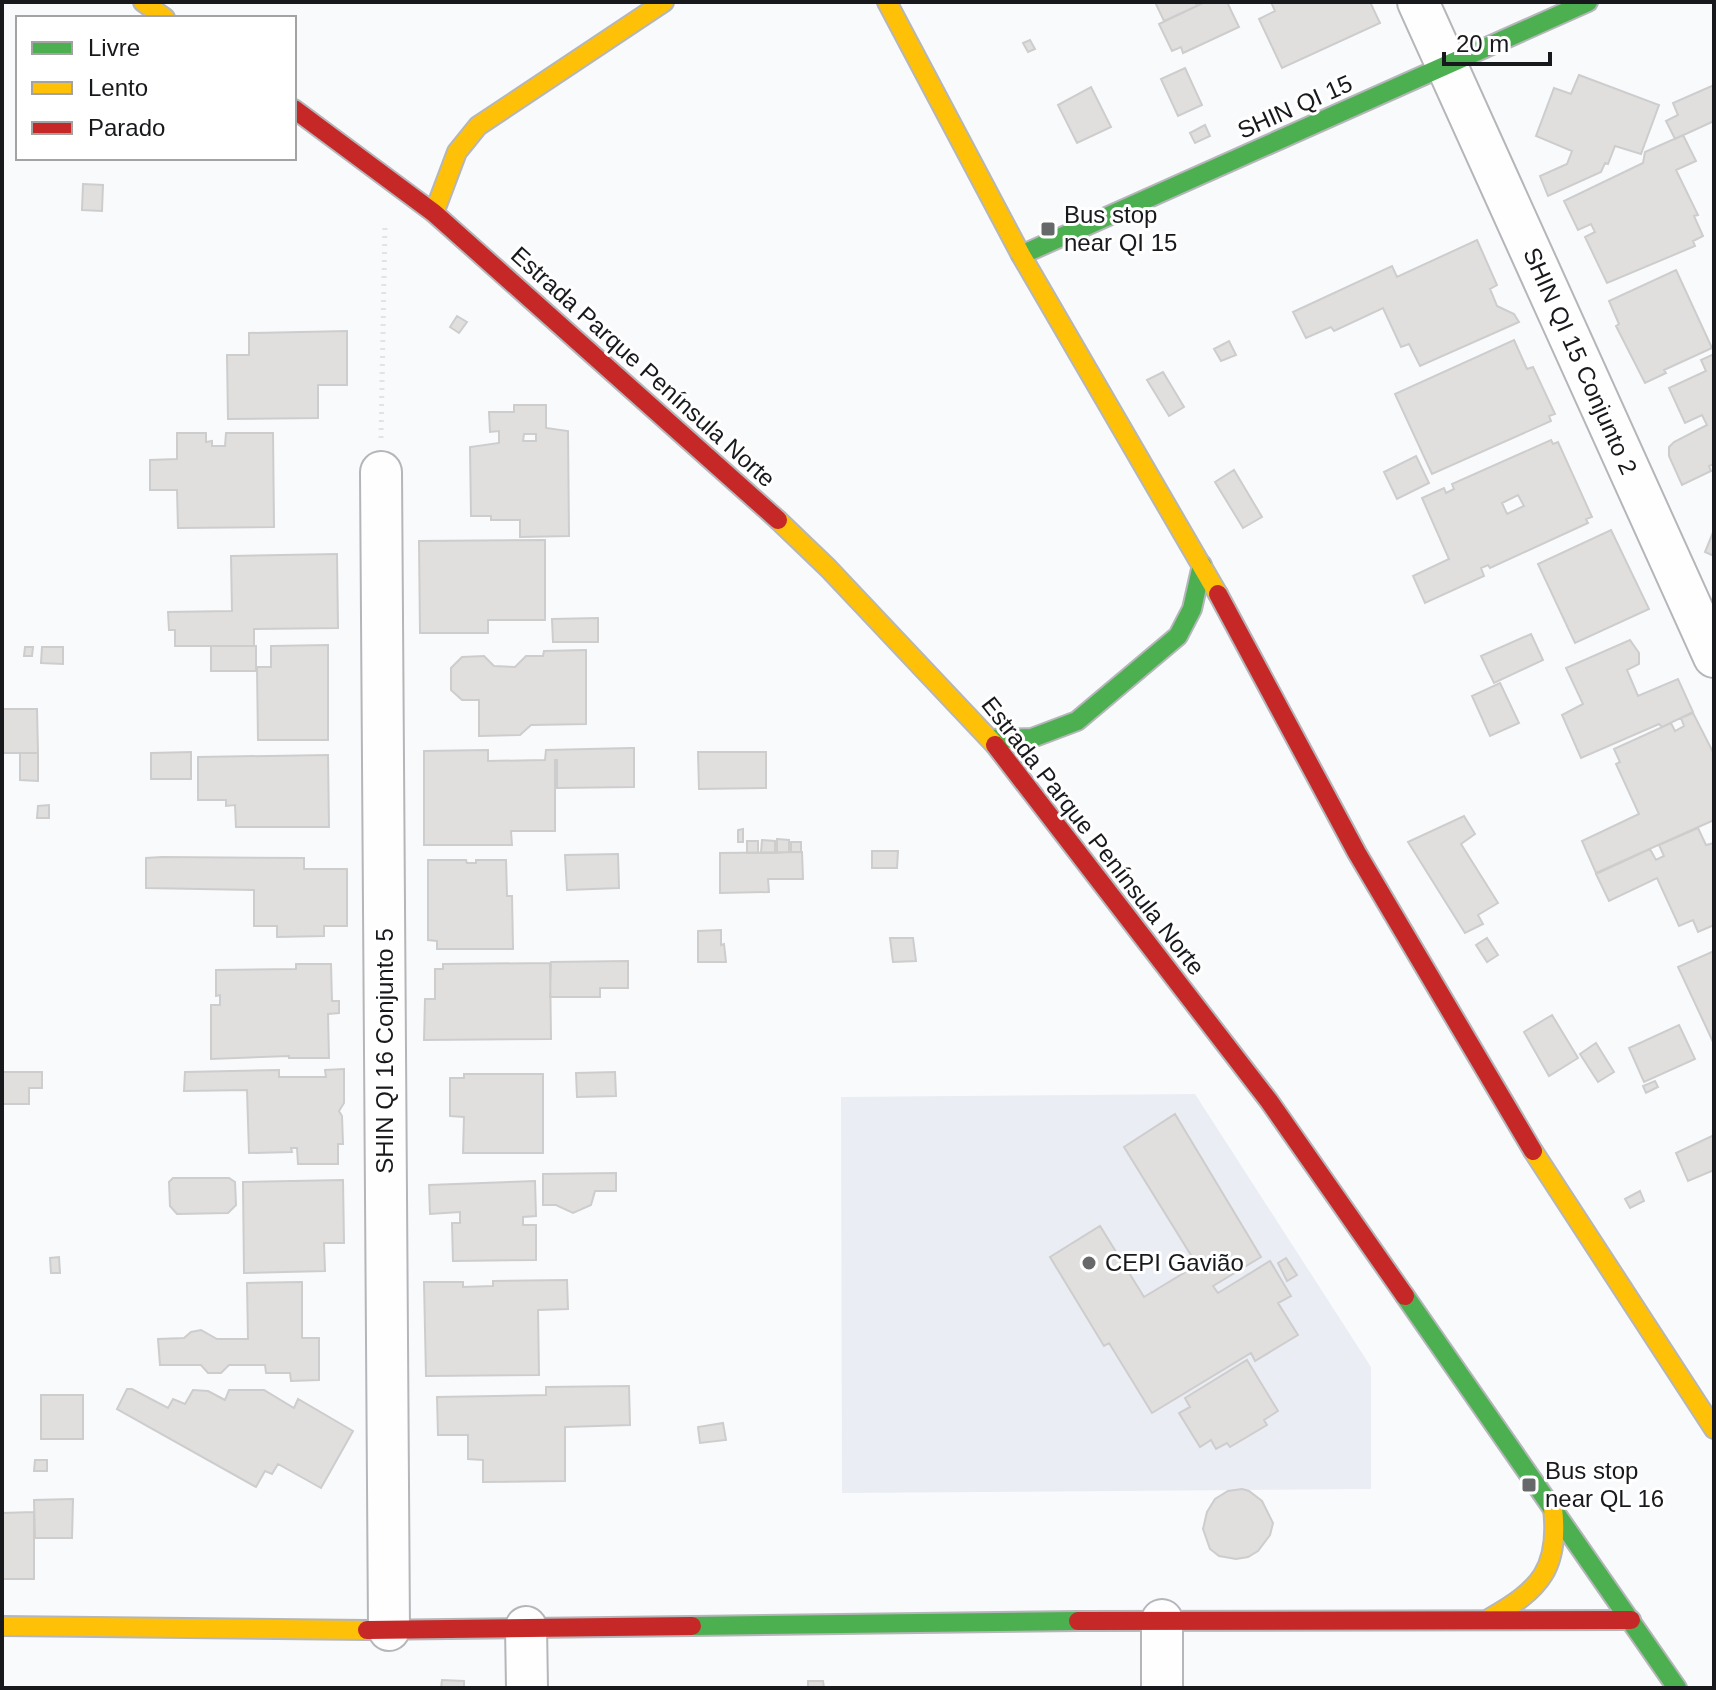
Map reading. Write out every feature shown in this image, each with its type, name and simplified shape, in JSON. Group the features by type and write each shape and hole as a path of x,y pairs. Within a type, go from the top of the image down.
{"main road":[{"path":"143,2 162,16"},
{"path":"434,213 457,152 478,126 664,2"},
{"path":"887,2 1021,255 1202,565 1365,867 1535,1155 1714,1429"},
{"name":"SHIN QI 15","path":"1021,255 1588,2"},
{"name":"Estrada Parque Península Norte","path":"296,110 434,213 766,509 828,568 991,739 1269,1101 1677,1688"},
{"path":"991,739 1032,738 1077,721 1178,636 1192,609 1202,565"},
{"path":"1490,1618 1519,1603 1544,1577 1556,1543 1553,1508"},
{"path":"2,1626 389,1630 1162,1620 1631,1620"}],"street":[{"name":"SHIN QI 15 Conjunto 2","path":"1418,2 1714,657"},
{"name":"SHIN QI 16 Conjunto 5","path":"381,472 389,1630"},
{"path":"1162,1620 1162,1688"},
{"path":"526,1627 527,1688"}],"path":[{"path":"381,472 386,175"}],"shaded area":[{"path":"1195,1094 1371,1367 1371,1489 842,1493 841,1097"}],"building":[{"path":"1155,2 1195,2 1197,6 1164,21"},
{"path":"1205,2 1227,2 1239,27 1183,53 1181,47 1172,51 1159,24"},
{"path":"1271,2 1370,2 1380,23 1282,68 1259,19 1275,11"},
{"path":"1030,40 1035,49 1028,52 1023,43"},
{"path":"1185,68 1202,105 1178,116 1161,79"},
{"path":"1579,75 1659,105 1641,154 1615,146 1601,172 1548,196 1540,176 1567,164 1572,151 1536,136 1554,88 1571,94"},
{"path":"1714,85 1714,121 1675,139 1666,121 1678,115 1673,103"},
{"path":"1091,87 1111,127 1077,143 1058,105"},
{"path":"1205,125 1210,136 1195,143 1190,133"},
{"path":"1683,135 1696,161 1676,170 1698,215 1694,216 1703,236 1693,241 1695,246 1607,283 1585,237 1595,232 1591,224 1578,230 1564,201 1643,163 1645,152"},
{"path":"83,184 103,185 102,211 82,210"},
{"path":"1477,240 1497,285 1490,289 1497,306 1514,314 1519,322 1420,366 1409,344 1401,347 1383,308 1334,331 1331,327 1306,338 1293,312 1392,266 1397,277"},
{"path":"1676,270 1712,348 1664,370 1666,373 1645,383 1616,326 1619,324 1609,301"},
{"path":"457,316 467,322 459,333 450,327"},
{"path":"347,331 347,385 318,385 318,418 228,419 227,355 249,355 249,333"},
{"path":"1514,340 1527,369 1533,367 1555,414 1549,416 1551,421 1432,474 1395,394"},
{"path":"1229,341 1236,355 1221,361 1214,349"},
{"path":"1714,354 1714,464 1709,466 1711,471 1682,485 1669,456 1669,447 1707,425 1702,415 1685,423 1669,388 1706,371 1701,360"},
{"path":"1163,372 1184,407 1169,416 1147,380"},
{"path":"514,405 546,405 546,428 568,431 569,536 520,537 520,520 471,516 470,447 499,443 499,431 490,432 489,412 514,412","holes":["524,434 536,434 536,441 523,441"]},
{"path":"177,433 206,433 206,442 212,441 212,446 225,446 226,433 273,433 274,527 178,528 177,490 150,490 150,460 177,459"},
{"path":"1551,440 1553,444 1558,442 1592,517 1586,519 1588,523 1490,568 1488,565 1481,568 1484,576 1425,603 1413,576 1449,559 1422,498 1444,488 1446,493 1454,489 1452,484","holes":["1518,495 1524,506 1507,514 1502,503"]},
{"path":"1416,456 1429,483 1397,499 1384,472"},
{"path":"1234,470 1262,517 1243,528 1215,482"},
{"path":"1611,530 1649,609 1575,643 1538,564"},
{"path":"1714,530 1714,556 1705,552"},
{"path":"545,540 545,620 488,620 488,633 420,633 419,541"},
{"path":"337,554 338,628 254,629 254,646 175,646 175,630 169,630 168,612 232,611 231,556"},
{"path":"598,618 598,642 553,642 552,619"},
{"path":"1531,634 1543,660 1494,683 1481,656"},
{"path":"1630,640 1639,653 1639,664 1627,670 1638,696 1678,679 1693,712 1581,758 1562,715 1583,704 1566,668"},
{"path":"328,645 328,740 258,740 257,667 271,667 271,646"},
{"path":"211,646 256,646 256,671 211,671"},
{"path":"25,647 33,647 32,656 24,656"},
{"path":"42,647 63,647 63,664 41,663"},
{"path":"586,650 586,724 531,725 520,735 479,736 479,700 462,700 451,690 451,668 462,657 484,656 494,666 515,667 526,656 543,656 544,651"},
{"path":"1500,683 1519,723 1490,736 1472,696"},
{"path":"2,709 37,709 38,753 2,753"},
{"path":"1693,713 1714,754 1714,820 1596,873 1582,841 1639,814 1616,764 1620,762 1614,749 1671,723 1675,731 1684,726 1681,718"},
{"path":"634,748 634,787 557,788 555,760 555,831 511,831 512,845 424,845 424,751 488,750 488,761 545,760 546,750"},
{"path":"191,752 191,779 151,779 151,753"},
{"path":"698,752 766,752 766,788 699,789"},
{"path":"20,753 38,753 38,781 20,780"},
{"path":"328,755 329,827 236,827 235,805 226,806 226,800 198,800 198,757"},
{"path":"49,805 49,818 37,818 38,806"},
{"path":"1464,816 1475,834 1461,844 1498,903 1478,915 1483,924 1465,933 1408,842"},
{"path":"1698,828 1706,845 1714,843 1714,925 1698,932 1693,920 1679,926 1657,878 1609,901 1596,874 1650,849 1656,860 1664,856 1659,845"},
{"path":"743,829 743,842 738,842 738,830"},
{"path":"777,839 789,840 789,852 777,853"},
{"path":"762,840 775,841 775,853 761,853"},
{"path":"747,841 758,841 758,853 747,853"},
{"path":"791,842 801,842 801,852 791,852"},
{"path":"872,851 898,851 897,868 872,868"},
{"path":"802,852 803,879 768,879 769,892 720,893 720,853"},
{"path":"618,854 619,888 567,890 565,855"},
{"path":"146,858 304,858 304,869 347,869 347,926 324,926 324,936 277,937 277,926 254,926 254,890 146,888"},
{"path":"428,860 476,863 476,860 506,860 507,896 512,896 513,949 437,949 437,941 428,940"},
{"path":"721,930 726,962 698,962 698,931"},
{"path":"890,938 913,938 916,961 893,962"},
{"path":"1487,938 1498,955 1487,962 1476,945"},
{"path":"1714,951 1714,1044 1678,967"},
{"path":"628,961 628,988 600,988 600,997 550,997 551,962"},
{"path":"550,963 551,1039 424,1040 425,999 435,999 435,969 443,969 443,964"},
{"path":"296,964 331,964 332,1001 339,1001 339,1013 328,1014 329,1058 211,1059 211,1005 220,1005 220,995 216,996 216,970 296,969"},
{"path":"1552,1015 1578,1058 1549,1076 1524,1032"},
{"path":"1679,1025 1695,1059 1644,1082 1629,1048"},
{"path":"1596,1043 1614,1072 1598,1082 1580,1054"},
{"path":"344,1069 344,1103 339,1111 343,1144 338,1144 338,1164 298,1164 297,1148 291,1148 292,1152 249,1153 247,1090 184,1091 185,1072 279,1070 279,1077 326,1077 325,1070"},
{"path":"2,1072 42,1072 42,1088 29,1088 29,1104 2,1104"},
{"path":"615,1072 616,1096 577,1097 576,1073"},
{"path":"464,1074 543,1074 543,1153 463,1153 464,1117 450,1116 450,1078 464,1078"},
{"path":"1655,1081 1658,1087 1646,1093 1643,1086"},
{"name":"CEPI Gavião","path":"1175,1114 1261,1257 1213,1286 1218,1293 1270,1261 1291,1296 1278,1303 1298,1335 1255,1361 1251,1353 1152,1413 1109,1343 1104,1346 1050,1257 1100,1226 1144,1297 1197,1265 1124,1147"},
{"path":"1714,1135 1714,1170 1688,1181 1676,1153"},
{"path":"616,1173 616,1191 595,1191 591,1205 573,1213 556,1205 543,1205 543,1174"},
{"path":"173,1178 229,1178 235,1182 236,1205 228,1213 177,1214 170,1206 169,1182"},
{"path":"343,1180 344,1243 324,1243 325,1271 244,1273 243,1182"},
{"path":"535,1181 536,1216 523,1217 523,1225 536,1225 536,1260 453,1261 452,1223 460,1223 460,1212 430,1214 429,1185"},
{"path":"1640,1191 1644,1201 1630,1208 1625,1199"},
{"path":"59,1257 60,1273 51,1273 50,1258"},
{"path":"1286,1258 1297,1275 1287,1281 1278,1263"},
{"path":"567,1280 568,1309 538,1310 539,1375 426,1376 424,1282 463,1282 463,1287 493,1286 493,1281"},
{"path":"302,1282 302,1338 319,1338 319,1380 291,1381 290,1373 266,1373 265,1365 229,1365 221,1373 208,1373 201,1365 160,1365 158,1339 184,1338 191,1332 201,1330 217,1339 248,1339 247,1283"},
{"path":"1247,1360 1278,1411 1264,1420 1267,1425 1230,1447 1227,1443 1216,1449 1211,1440 1200,1447 1179,1413 1190,1407 1185,1398"},
{"path":"629,1386 630,1425 565,1427 565,1481 483,1482 483,1460 468,1459 468,1435 438,1435 437,1397 546,1395 546,1387"},
{"path":"127,1389 168,1408 173,1399 185,1404 193,1390 208,1391 225,1400 229,1390 264,1390 294,1408 298,1399 353,1431 321,1488 278,1464 272,1474 265,1471 256,1487 117,1409"},
{"path":"41,1395 83,1395 83,1439 41,1439"},
{"path":"723,1423 726,1440 700,1443 698,1427"},
{"path":"35,1460 47,1460 47,1471 34,1471"},
{"path":"1242,1489 1262,1501 1273,1523 1270,1535 1258,1551 1248,1557 1236,1559 1219,1556 1210,1549 1203,1529 1207,1512 1215,1499 1228,1491"},
{"path":"73,1499 72,1538 35,1538 34,1500"},
{"path":"34,1512 34,1579 2,1579 2,1513"},
{"path":"442,1680 464,1681 464,1688 441,1688"},
{"path":"808,1681 823,1681 824,1688 808,1688"}],"traffic: fast":[{"path":"1021,255 1588,2"},
{"path":"991,739 1032,738 1077,721 1178,636 1192,609 1202,565"},
{"path":"1405,1296 1677,1688"},
{"path":"692,1626 1078,1621"}],"traffic: slow":[{"path":"143,2 162,16"},
{"path":"434,213 457,152 478,126 664,2"},
{"path":"887,2 1021,255 1218,594"},
{"path":"778,520 828,568 995,745"},
{"path":"1533,1151 1714,1429"},
{"path":"1490,1618 1522,1597 1543,1575 1553,1547 1553,1508"},
{"path":"2,1626 367,1630"}],"traffic: jam":[{"path":"296,110 434,213 778,520"},
{"path":"1218,594 1357,853 1533,1151"},
{"path":"995,745 1269,1101 1405,1296"},
{"path":"1078,1621 1631,1620"},
{"path":"367,1630 692,1626"}],"place":[{"name":"Bus stop near QI 15","path":"1048,229"},
{"name":"CEPI Gavião","path":"1089,1263"},
{"name":"Bus stop near QL 16","path":"1529,1485"}]}
